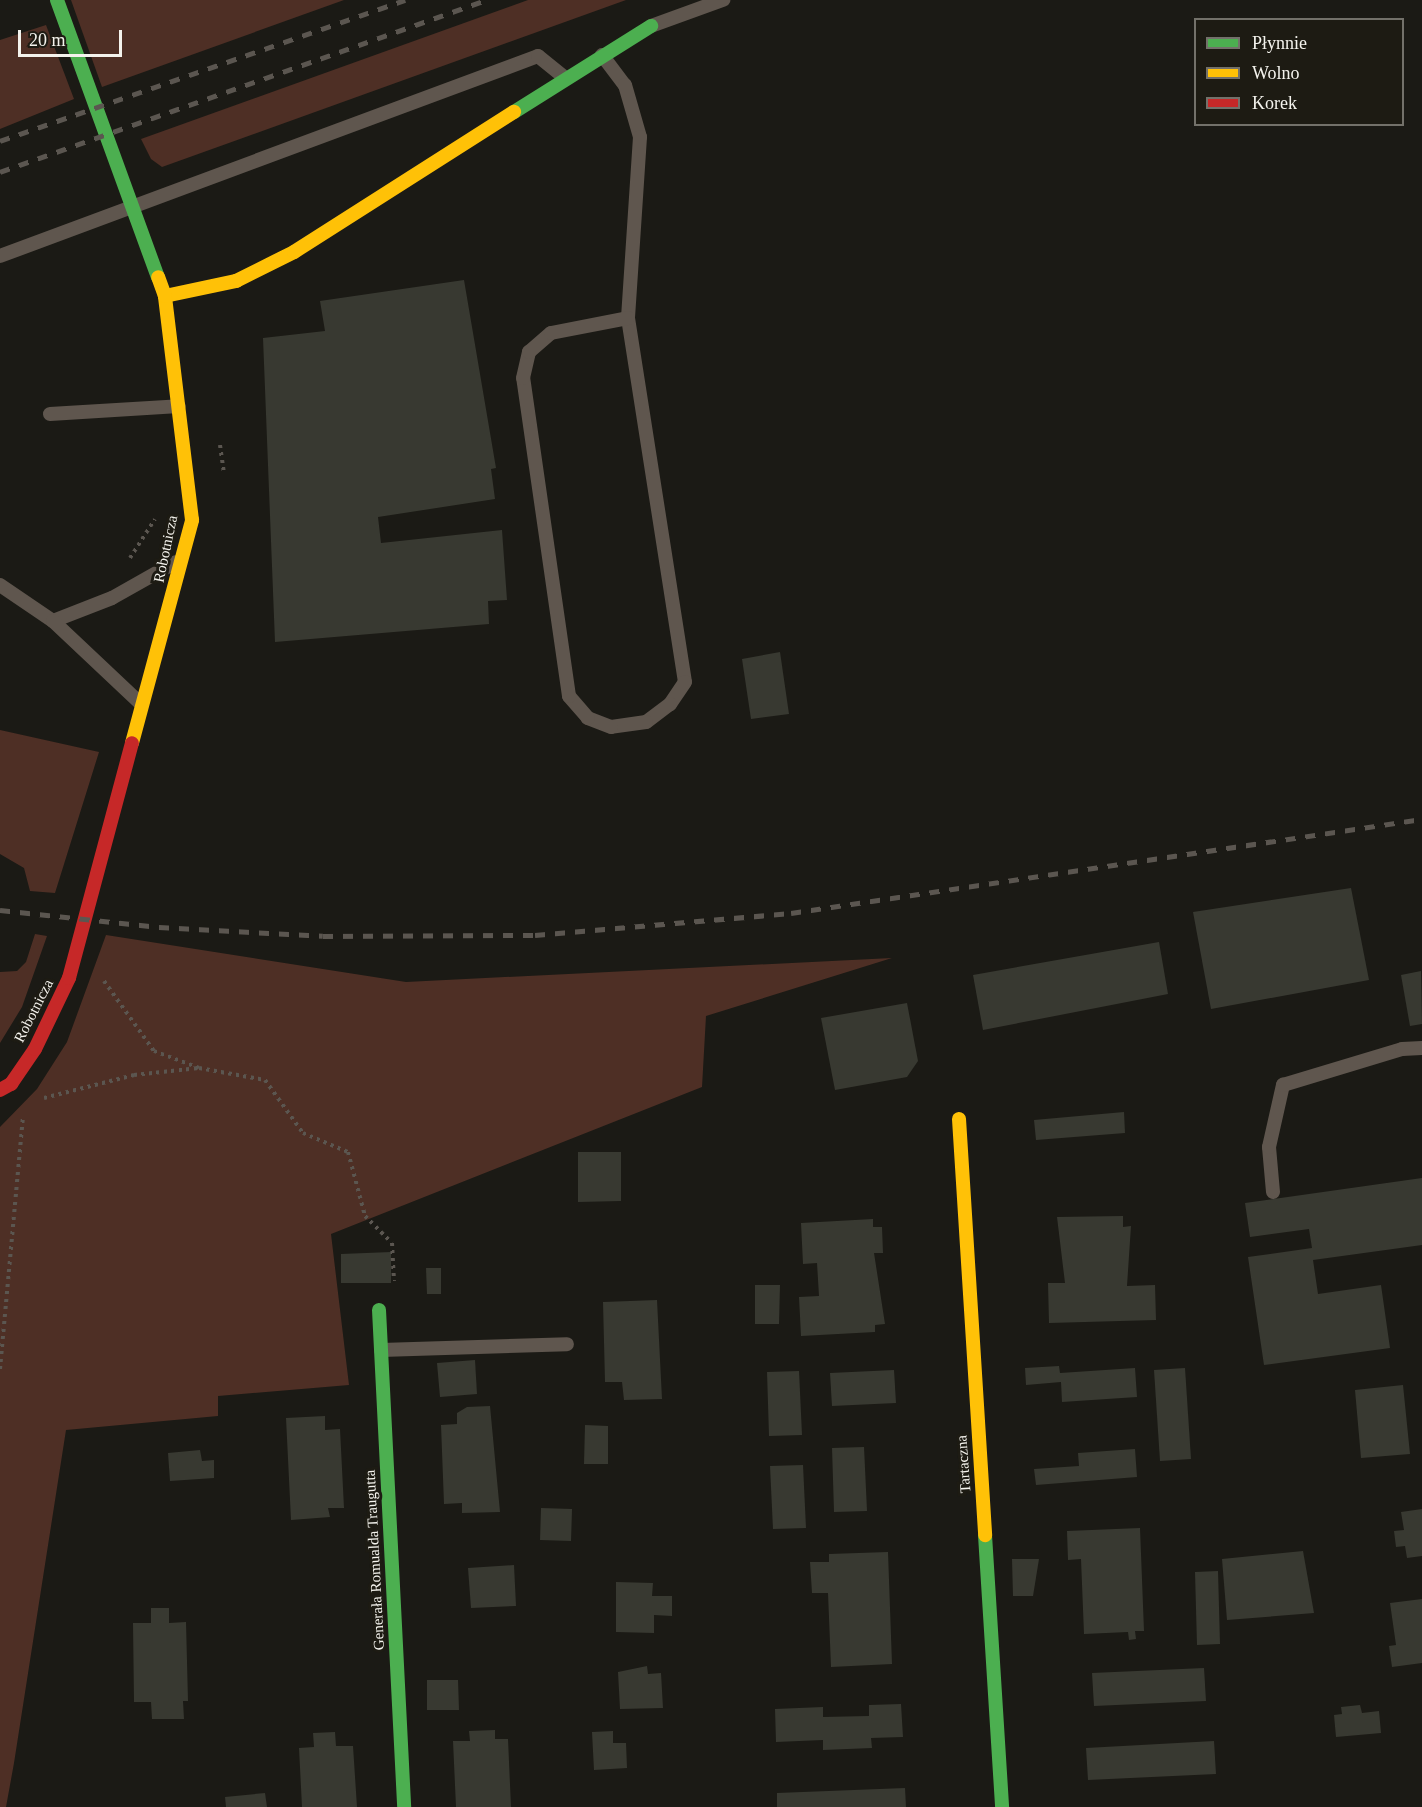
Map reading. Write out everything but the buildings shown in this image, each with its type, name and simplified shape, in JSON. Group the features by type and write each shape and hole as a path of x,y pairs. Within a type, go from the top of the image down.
{"street":[{"name":"Robotnicza","path":"0,1090 35,1048 69,978 192,520 165,296 57,0"},
{"path":"165,296 236,281 294,252 564,77 651,26"},
{"name":"Tartaczna","path":"959,1119 1002,1807"},
{"name":"Generała Romualda Traugutta","path":"379,1310 379,1350 404,1807"}],"lane":[{"path":"651,26 723,0"},
{"path":"602,55 625,86 640,137 628,318 685,682 670,704 646,722 611,727 588,718 569,696 523,378 530,352 551,333 628,318"},
{"path":"0,256 538,56 564,77"},
{"path":"50,414 179,406"},
{"path":"53,621 112,598 183,558"},
{"path":"0,585 53,621 141,705"},
{"path":"1273,1192 1269,1147 1283,1085 1402,1049 1422,1048"},
{"path":"379,1350 567,1344"}],"path":[{"path":"130,558 156,509"},
{"path":"96,969 154,1051 199,1068 265,1080 303,1133 348,1152 365,1216 392,1243 394,1295 379,1310"},
{"path":"35,1100 134,1075 199,1068"},
{"path":"0,1369 24,1103"}],"shaded area":[{"path":"71,0 344,0 102,87"},
{"path":"528,0 626,0 162,167 151,159 141,139"},
{"path":"46,25 74,99 0,129 0,40"},
{"path":"0,730 99,752 55,893 30,891 24,868 0,854"},
{"path":"35,934 47,936 22,1007 0,1043 0,972 17,971 26,962"},
{"path":"106,935 406,982 892,958 706,1016 702,1087 331,1234 349,1385 218,1396 218,1416 66,1430 14,1763 6,1807 0,1807 0,1127 37,1089 67,1042"}],"railway":[{"path":"0,141 405,0"},
{"path":"0,172 486,0"},
{"path":"0,910 159,927 323,936 535,935 791,913 1422,819"}],"traffic: fast":[{"path":"57,0 158,277"},
{"path":"514,112 651,26"},
{"path":"379,1310 404,1807"},
{"path":"985,1535 1002,1807"}],"traffic: slow":[{"path":"165,296 236,281 294,252 514,112"},
{"path":"132,743 192,520 165,296 158,277"},
{"path":"959,1119 985,1535"}],"traffic: jam":[{"path":"0,1090 11,1084 35,1049 69,978 132,743"}]}
